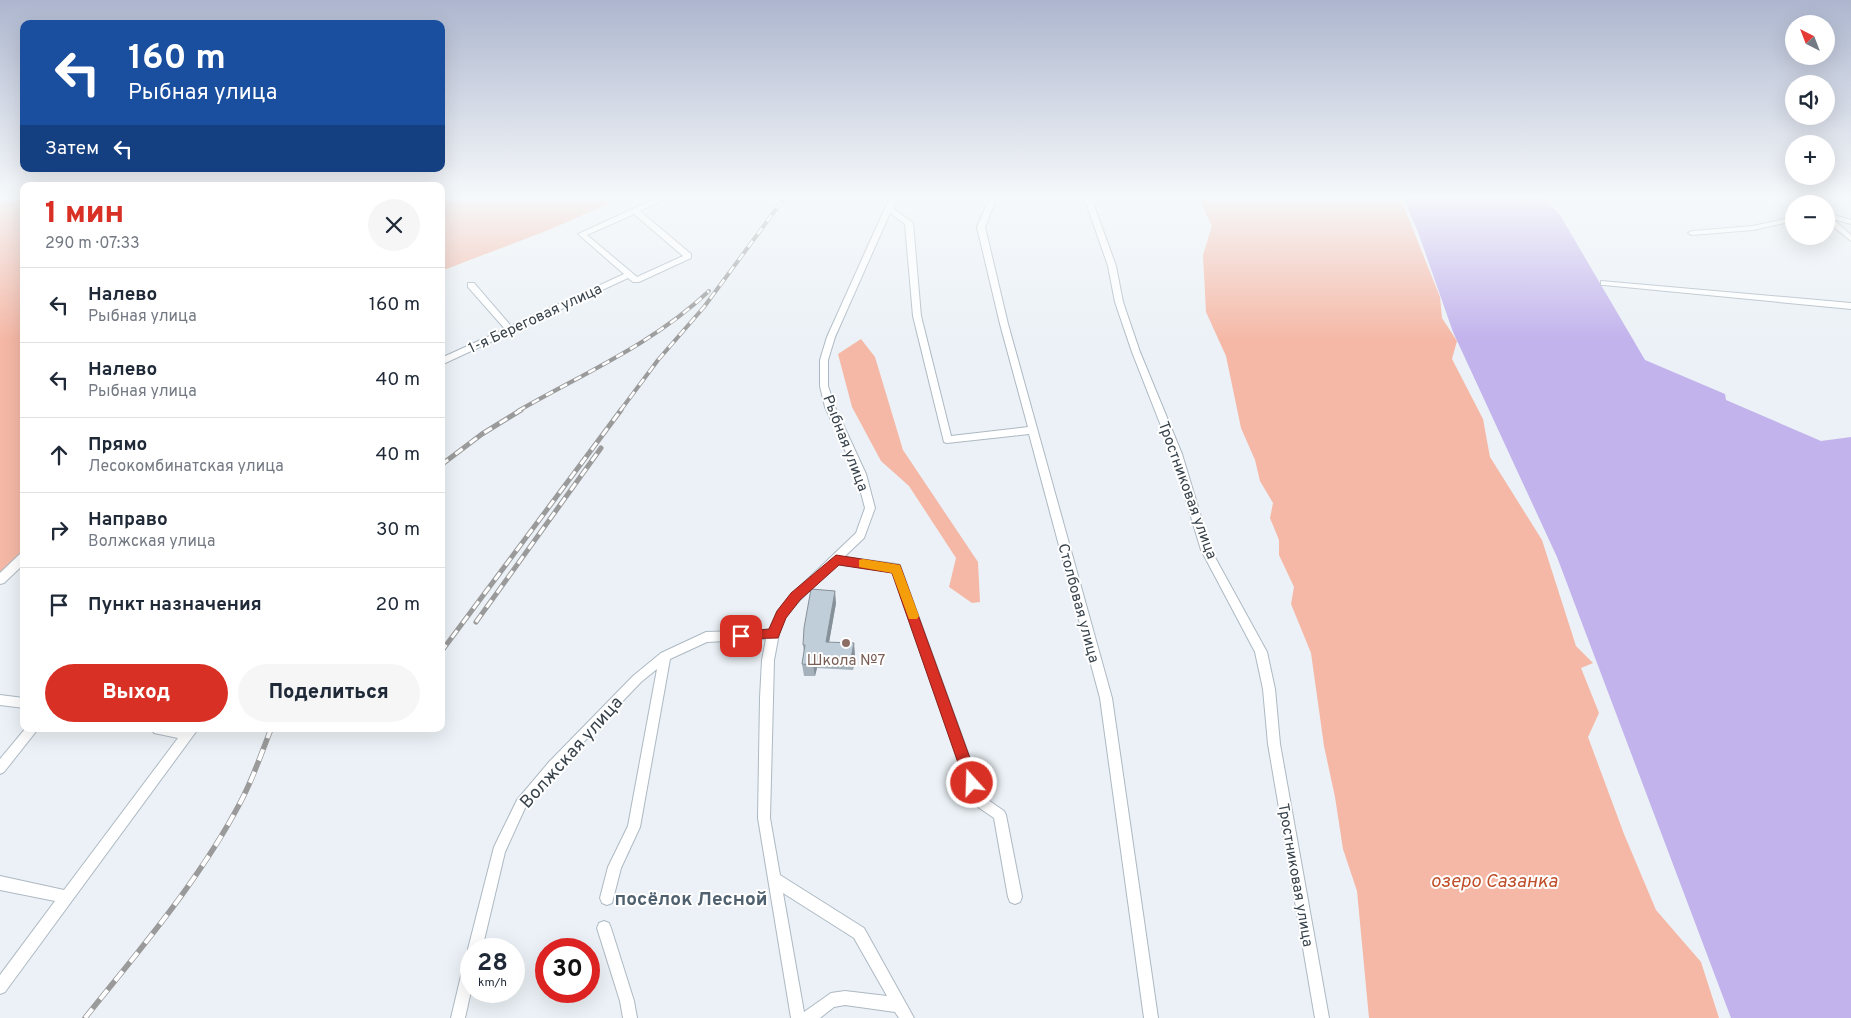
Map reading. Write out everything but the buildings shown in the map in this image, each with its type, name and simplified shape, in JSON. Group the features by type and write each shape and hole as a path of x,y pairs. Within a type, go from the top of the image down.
{"street":[{"path":"594,245 629,275"},
{"name":"1-я Береговая улица","path":"445,360 629,275 636,280 688,256 674,245"},
{"name":"Рыбная улица","path":"798,1018 764,818 768,660 773,634 781,615 796,597 836,560 860,534 870,508 862,474 830,407 824,386 824,360 831,337 873,245"},
{"path":"911,245 917,316 947,440 1032,430"},
{"name":"Столбовая улица","path":"985,245 1032,430 1106,698 1151,1018"},
{"name":"Тростниковая улица","path":"1104,245 1112,266 1119,302 1136,352 1177,454 1206,550 1261,652 1269,689 1274,744 1322,1018"},
{"path":"1604,283 1851,306"},
{"path":"470,285 510,329"},
{"path":"836,560 896,568 979,800 1000,816 1015,897"},
{"path":"0,580 20,562"},
{"name":"Волжская улица","path":"478,938 499,851 521,804 552,766 637,679 665,656 706,637 773,634"},
{"path":"607,898 616,867 634,827 665,656"},
{"path":"0,700 20,702"},
{"path":"0,768 30,732"},
{"path":"0,987 190,732"},
{"path":"774,879 859,932 904,1012"},
{"path":"0,883 66,897"},
{"path":"604,928 627,1001 630,1018"},
{"path":"808,1018 831,1000 845,998 904,1012"},
{"path":"458,1018 462,1003"}],"shaded area":[{"path":"1422,245 1577,245 1645,360 1725,394 1726,400 1821,441 1851,437 1851,1018 1731,1018 1557,557 1453,332"}],"water":[{"path":"0,245 20,245 20,556 0,577"},
{"path":"445,245 510,245 445,269"},
{"name":"озеро Сазанка","path":"1206,245 1419,245 1440,297 1442,318 1457,341 1452,359 1483,419 1490,457 1542,540 1576,646 1593,663 1581,668 1599,713 1588,737 1624,834 1656,910 1701,962 1719,1018 1369,1018 1357,891 1343,849 1335,797 1324,746 1311,653 1291,604 1294,587 1279,555 1279,540 1270,518 1273,503 1260,481 1255,460 1241,428 1226,356 1206,312 1203,255"},
{"path":"861,339 875,357 903,450 978,562 980,602 972,603 949,587 956,558 909,486 881,461 852,407 838,354"}],"railway":[{"path":"620,411 658,360 704,307 750,245"},
{"path":"518,411 617,357 665,327 709,291"},
{"path":"445,462 482,434 521,410"},
{"path":"445,647 621,410"},
{"path":"476,622 601,448"},
{"path":"85,1018 168,914 206,860 245,794 270,732"}],"slow traffic":[{"path":"863,564 896,568 913,616"}],"place":[{"name":"Школа №7","path":"846,643"}],"district":[{"name":"посёлок Лесной","path":"691,898"}],"route":[{"path":"741,636 773,634 781,615 796,597 836,560 896,568 972,783"}]}
